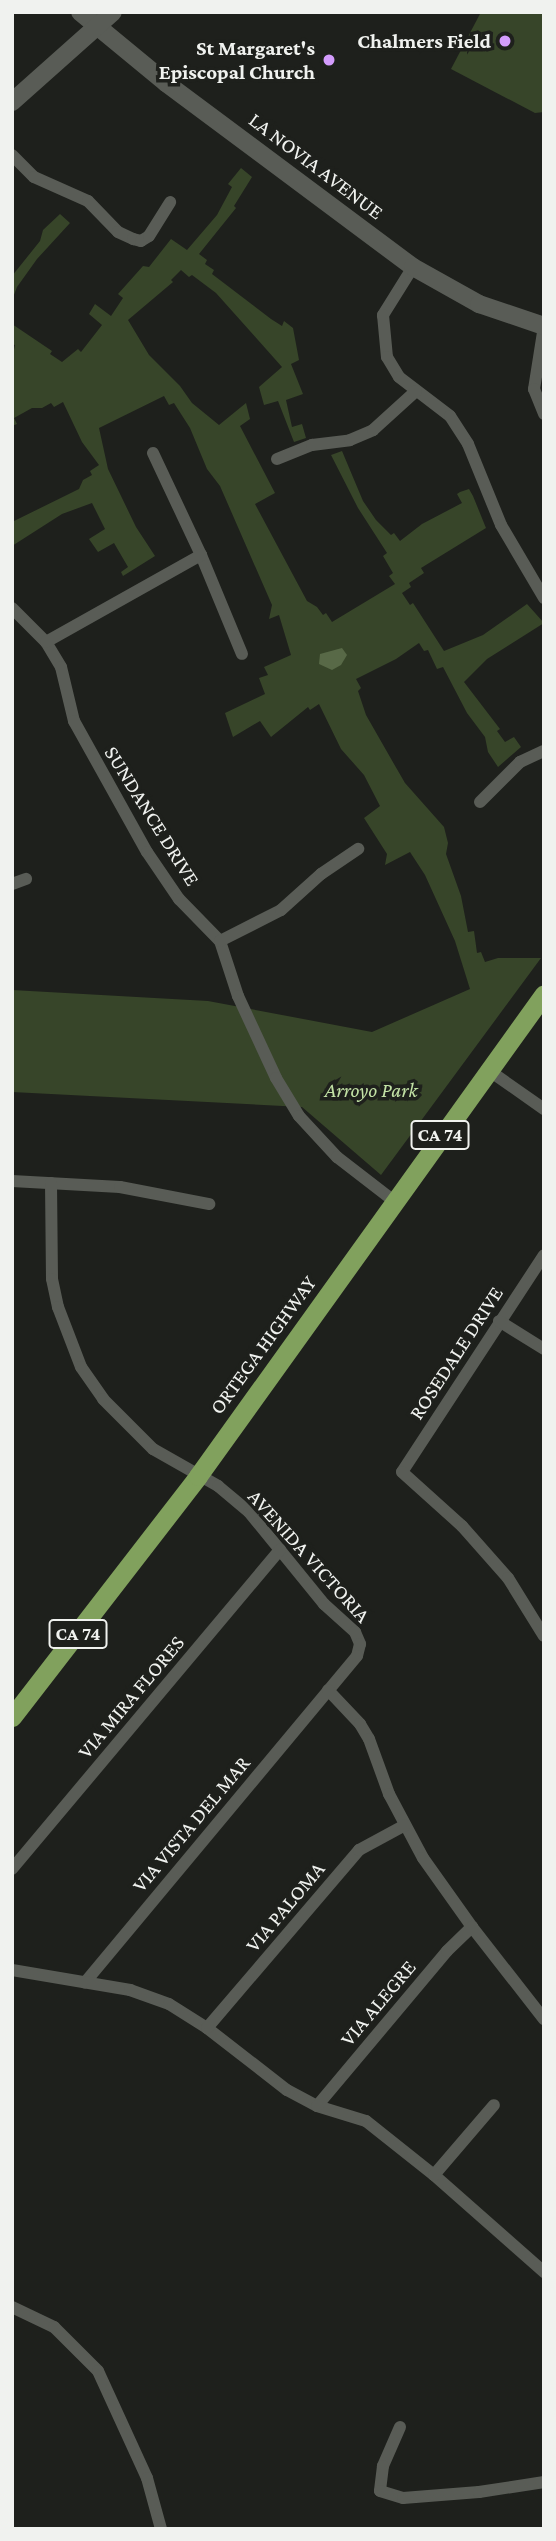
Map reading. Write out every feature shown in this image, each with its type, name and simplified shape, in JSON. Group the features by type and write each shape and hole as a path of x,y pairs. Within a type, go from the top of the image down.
{"main road":[{"name":"LA NOVIA AVENUE","path":"80,12 166,83 413,267 479,304 544,326"},
{"path":"12,102 113,12"},
{"name":"ORTEGA HIGHWAY","path":"12,1717 198,1476 487,1069 544,994"}],"street":[{"path":"12,155 34,177 88,201 118,232 133,239 141,241 149,236 170,202"},
{"path":"413,267 383,315 387,357 399,377 450,416 468,444 501,526 544,598"},
{"path":"544,326 534,389 544,414"},
{"path":"277,459 312,445 350,440 373,430 416,391"},
{"path":"153,453 201,555 242,654"},
{"path":"46,642 201,555"},
{"name":"SUNDANCE DRIVE","path":"12,608 46,642 61,667 74,721 117,802 179,899 220,941 238,996 276,1079 299,1116 337,1157 394,1201"},
{"path":"480,802 520,762 544,751"},
{"path":"220,941 281,910 321,874 358,849"},
{"path":"12,884 26,879"},
{"path":"487,1069 544,1109"},
{"path":"12,1181 120,1187 209,1204"},
{"name":"AVENIDA VICTORIA","path":"51,1183 52,1279 58,1307 82,1367 126,1425 153,1449 218,1486 249,1512 324,1604 355,1632 360,1644 357,1656 328,1690"},
{"name":"ROSEDALE DRIVE","path":"544,1255 402,1472 462,1526 508,1578 544,1636"},
{"path":"499,1321 544,1349"},
{"name":"VIA MIRA FLORES","path":"12,1869 280,1550"},
{"path":"328,1690 360,1724 369,1739 389,1794 423,1858 472,1927 544,2019"},
{"name":"VIA VISTA DEL MAR","path":"85,1983 328,1690"},
{"name":"VIA PALOMA","path":"207,2028 359,1850 405,1825"},
{"name":"VIA ALEGRE","path":"317,2106 447,1951 472,1927"},
{"path":"12,1970 151,1996 207,2028 287,2090 317,2106 366,2121 434,2175 544,2273"},
{"path":"434,2175 494,2105"},
{"path":"12,2307 54,2327 98,2371 147,2478 160,2529"},
{"path":"400,2427 383,2466 380,2491 403,2498 478,2492 544,2482"}],"green space":[{"name":"Chalmers Field","path":"481,12 544,12 544,112 535,113 451,69"},
{"name":"Arroyo Park","path":"241,168 252,177 234,206 236,208 199,254 207,260 205,264 214,270 212,274 271,319 282,326 284,321 293,328 299,360 291,364 303,394 286,400 292,427 302,424 306,438 294,442 278,401 264,405 259,387 282,367 216,293 192,275 189,277 181,270 171,280 173,282 128,320 149,355 180,386 192,403 219,425 246,403 250,419 240,426 275,493 255,504 307,601 323,615 326,613 332,622 395,584 389,576 393,573 383,556 387,553 358,508 331,455 342,451 363,501 376,520 400,541 422,524 462,503 457,494 460,492 469,489 473,496 486,528 421,568 424,573 409,583 411,587 402,593 410,605 413,603 444,651 483,635 527,604 544,623 487,659 464,682 500,729 497,731 505,742 514,737 521,747 498,767 488,752 485,737 467,713 443,667 437,669 428,650 424,651 419,643 396,659 356,679 361,688 358,691 366,715 405,783 444,827 448,843 446,854 461,896 468,932 474,931 477,953 481,952 485,962 498,958 541,958 381,1175 302,1107 12,1092 12,990 208,1001 372,1032 470,989 455,941 425,875 410,852 385,865 387,854 364,818 380,806 364,775 341,749 319,704 310,710 308,707 271,737 260,721 233,737 225,713 265,694 259,678 268,675 264,667 291,655 279,615 269,619 272,605 220,486 207,469 190,428 174,403 169,405 164,396 99,428 108,469 136,527 155,556 123,576 121,572 128,567 114,543 98,552 89,539 105,529 92,503 62,514 12,546 12,522 79,489 83,480 92,475 90,471 99,465 82,442 63,402 54,407 51,403 42,408 32,408 14,418 17,424 12,426 12,358 15,345 12,344 12,324 52,351 50,354 62,362 78,349 81,352 102,325 89,314 95,304 111,316 123,298 118,294 143,266 149,267 171,239 187,250 217,215 232,187 228,184"},
{"path":"60,214 70,223 37,259 17,287 12,300 12,276 40,241 43,230"}],"shaded area":[{"path":"342,648 347,655 341,665 332,670 319,664 320,654"}],"place":[{"name":"Chalmers Field","path":"505,41"},
{"name":"St Margaret's Episcopal Church","path":"329,60"}]}
